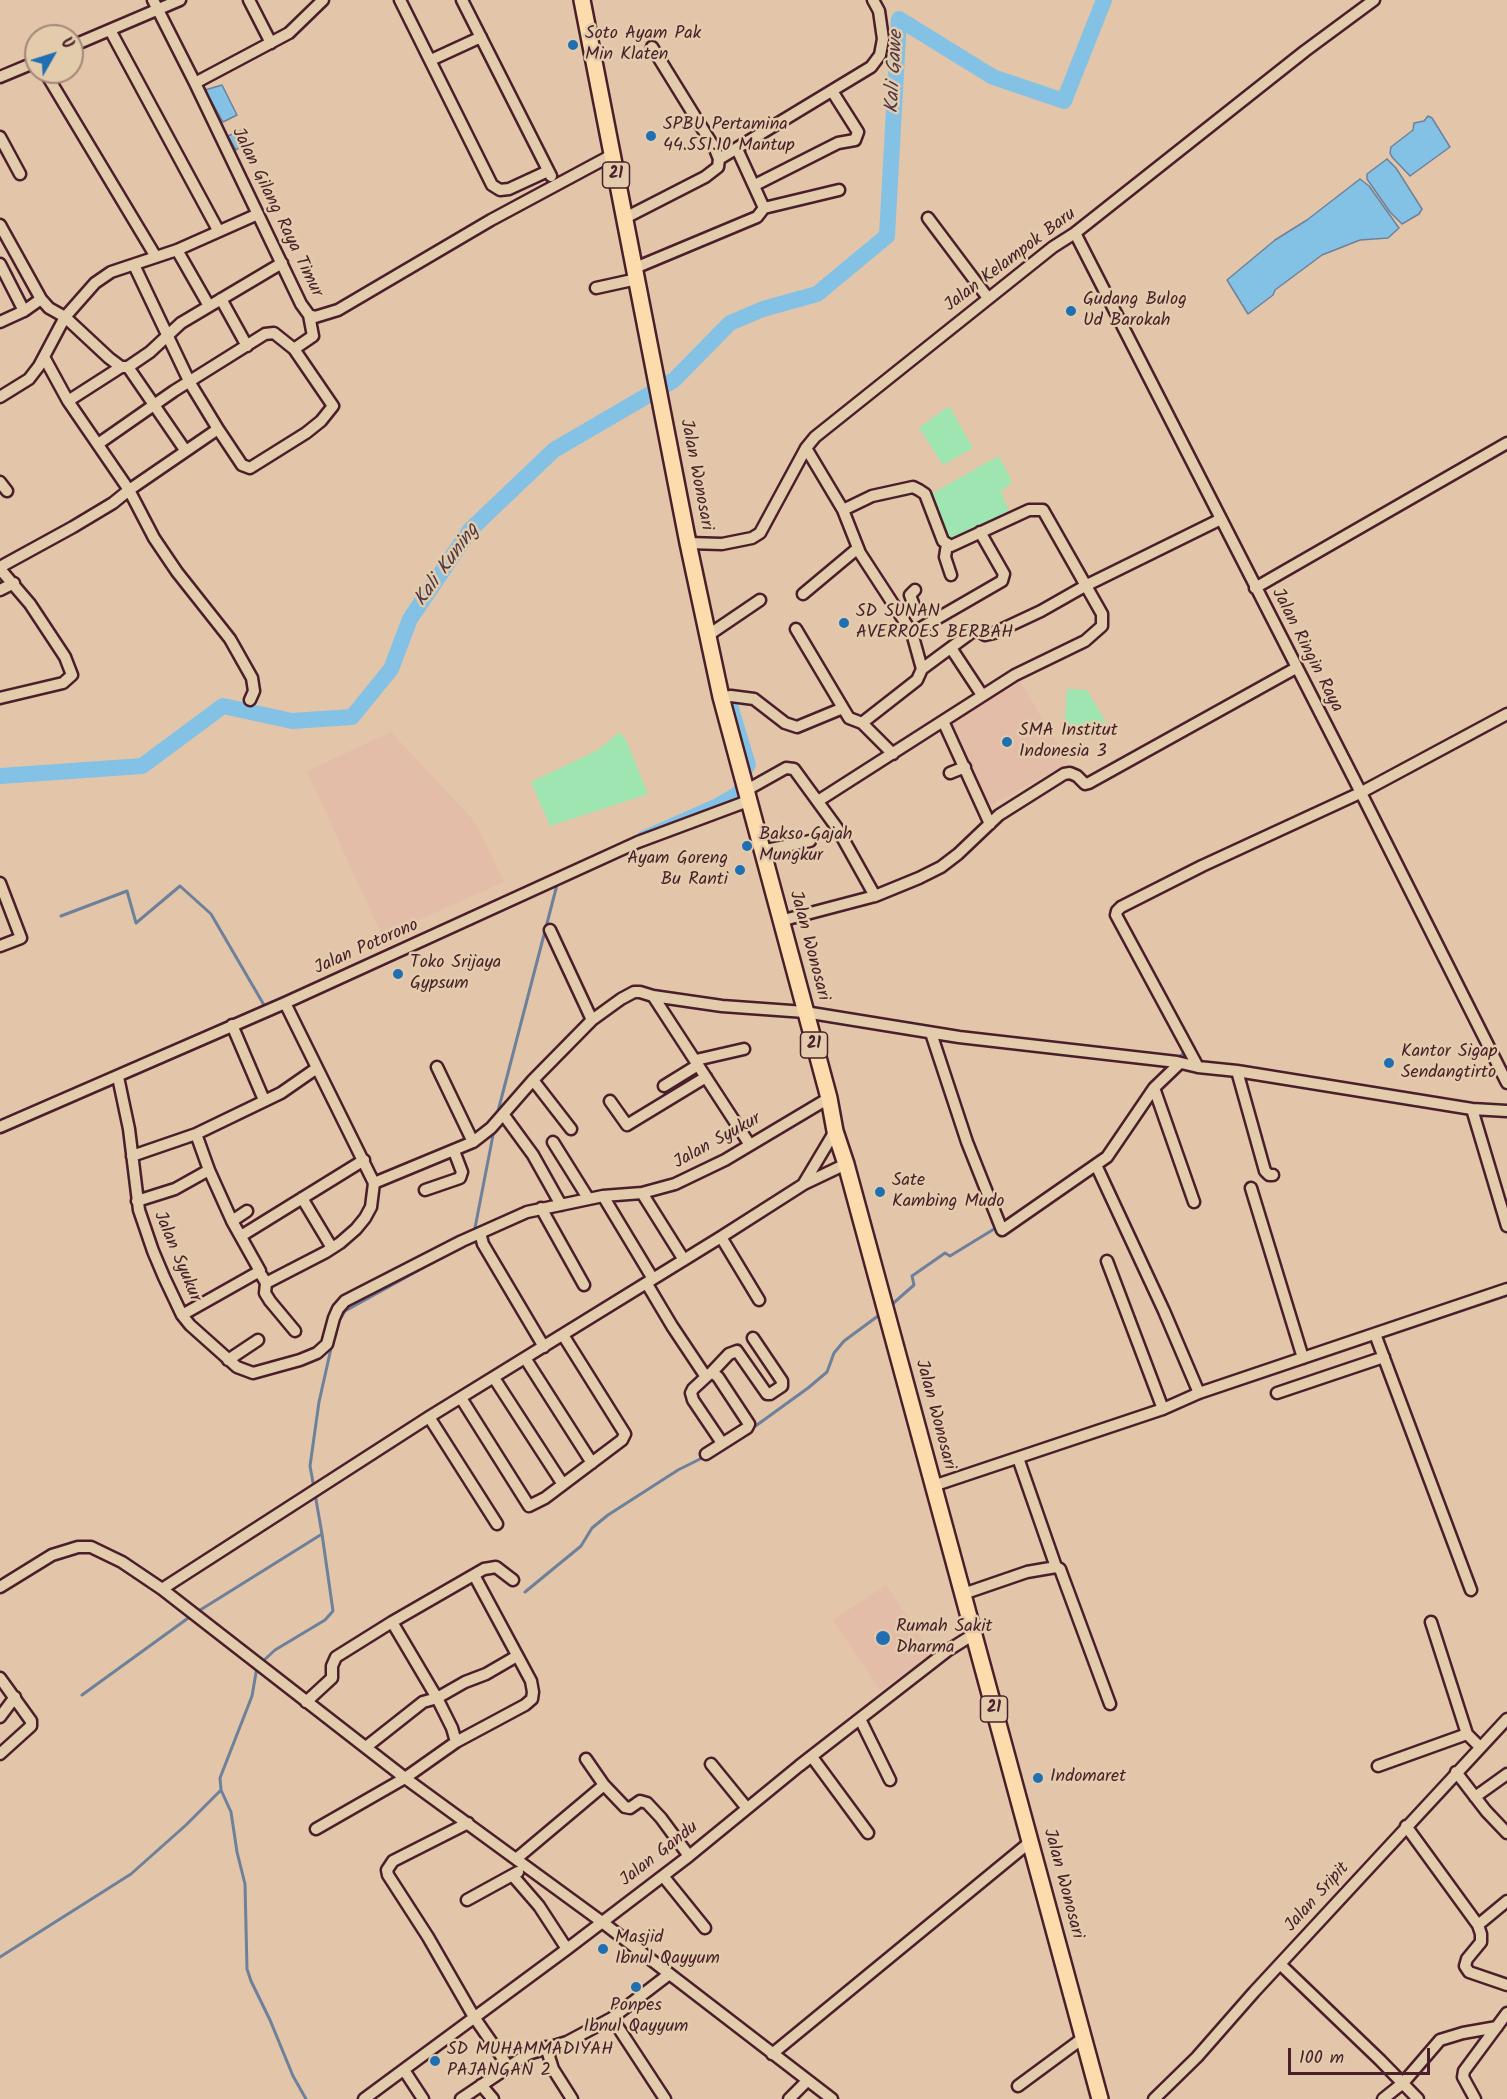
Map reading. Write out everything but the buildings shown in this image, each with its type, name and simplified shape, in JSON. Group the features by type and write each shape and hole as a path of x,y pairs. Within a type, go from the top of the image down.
{"highway":[{"name":"Jalan Wonosari","path":"582,0 687,543 721,697 836,1131 1100,2099"}],"street":[{"path":"84,41 110,30 155,4 180,0"},
{"path":"249,0 271,43"},
{"path":"195,83 289,33 323,0"},
{"path":"400,0 492,185 500,190 509,189 548,171"},
{"path":"462,0 555,185"},
{"path":"719,159 871,67 880,55 883,39 879,11 873,0"},
{"name":"Jalan Kelampok Baru","path":"687,543 722,544 752,538 760,533 806,448 815,437 1053,247 1076,233 1305,51 1374,0"},
{"name":"Jalan Gilang Raya Timur","path":"155,4 301,304 309,315 315,317 338,310 555,185 612,155"},
{"path":"110,30 218,230"},
{"path":"431,60 481,37"},
{"path":"625,218 705,177 718,167 719,159 652,47"},
{"path":"0,77 24,67"},
{"path":"52,84 156,257"},
{"path":"754,185 838,143 855,140 858,132 832,91"},
{"path":"0,137 20,174"},
{"path":"737,149 764,208"},
{"path":"596,288 636,273 757,218 764,208 839,190"},
{"path":"0,397 29,379 44,357 65,317 95,283 111,272 177,250 258,214"},
{"path":"928,218 988,298"},
{"path":"0,225 49,308 65,317 124,367 185,450"},
{"name":"Jalan Ringin Raya","path":"1076,233 1507,1083"},
{"path":"177,250 208,306"},
{"path":"68,401 150,352 181,323 282,263"},
{"path":"0,264 24,311"},
{"path":"98,444 154,405 190,383 247,346 270,333 279,335 294,349 333,406 321,421 306,433 250,468 246,468 218,429 190,383 134,265"},
{"path":"0,322 24,311 42,299"},
{"path":"221,299 247,346"},
{"path":"294,349 313,336 309,315"},
{"path":"44,357 68,401 129,490 154,538 177,572 230,639 252,678 254,691 250,700"},
{"path":"0,698 63,683 72,675 65,657 30,604 0,568 113,503 185,450 218,429"},
{"path":"1255,588 1507,443"},
{"path":"806,448 843,510 858,548 912,633 922,669"},
{"path":"843,510 872,496 912,487 925,494 943,541 951,546 1029,510 1043,510 1102,614 1101,626 1096,633 1084,641 1030,667 982,695 818,801 837,828 875,896"},
{"path":"862,723 897,698 917,680 922,669 972,632 978,631 985,635 994,633 1221,519"},
{"path":"912,633 1004,579 1004,574 980,532"},
{"path":"947,544 945,557 951,575"},
{"path":"802,594 858,548"},
{"path":"0,590 14,583"},
{"path":"901,616 914,606 910,595 915,590"},
{"path":"706,636 760,600"},
{"path":"796,629 849,718 862,723 893,754"},
{"path":"951,648 982,695"},
{"path":"780,921 875,896 941,867 999,815 1064,774 1070,773 1085,784 1089,783 1296,668"},
{"path":"721,697 754,699 785,723 797,727 843,708"},
{"path":"1198,1067 1116,915 1117,911 1202,866 1360,792 1507,714"},
{"path":"944,721 990,824"},
{"path":"950,773 965,767"},
{"name":"Jalan Potorono","path":"0,1127 285,1003 638,842 744,788 791,768 818,801"},
{"path":"761,850 810,841"},
{"path":"0,883 4,906 21,938 0,946"},
{"path":"550,930 592,1020"},
{"path":"374,1183 473,1142 491,1128 533,1080 592,1020 634,992 722,1006 805,1012 931,1033 1180,1063 1472,1109 1507,1111"},
{"path":"653,996 750,1145"},
{"path":"266,1283 332,1248 356,1229 371,1207 374,1183 285,1003"},
{"path":"232,1025 264,1100"},
{"path":"931,1033 967,1142 1002,1230 1107,1157 1154,1088 1180,1063"},
{"path":"664,1086 697,1062 744,1049"},
{"path":"437,1067 473,1142"},
{"path":"132,1156 196,1134 281,1093 317,1068"},
{"path":"1237,1071 1266,1171 1269,1175 1273,1175"},
{"name":"Jalan Syukur","path":"118,1077 129,1129 137,1201 153,1251 190,1325 237,1367 254,1373 317,1353 327,1344 334,1318 345,1301 462,1241 527,1212 588,1198 642,1193 675,1184 697,1175 828,1098"},
{"path":"610,1101 625,1125 628,1125 706,1077"},
{"path":"533,1080 571,1129"},
{"path":"1154,1088 1194,1202"},
{"path":"1472,1109 1507,1226"},
{"path":"502,1116 532,1155 561,1205"},
{"path":"804,1184 836,1131"},
{"path":"196,1134 232,1221 266,1283 266,1293 295,1331"},
{"path":"553,1142 588,1198"},
{"path":"425,1190 460,1178 462,1172 454,1150"},
{"path":"241,1236 364,1160"},
{"path":"162,1589 429,1417 650,1282 804,1184 846,1164"},
{"path":"1096,1165 1164,1311 1199,1393"},
{"path":"137,1201 175,1189 209,1170"},
{"path":"1251,1188 1303,1358"},
{"path":"642,1193 684,1260"},
{"path":"603,1196 672,1326 709,1374 718,1377 749,1426 706,1454"},
{"path":"302,1198 332,1248"},
{"path":"541,1209 584,1285"},
{"path":"232,1221 248,1211"},
{"path":"479,1234 544,1347"},
{"path":"721,1237 759,1300"},
{"path":"1107,1261 1163,1409"},
{"path":"183,1315 260,1272"},
{"path":"933,1486 1163,1409 1199,1393 1507,1289"},
{"path":"1375,1334 1471,1590"},
{"path":"462,1398 530,1506 545,1498 622,1440 625,1434 563,1335"},
{"path":"722,1443 693,1400 691,1393 729,1354 737,1352 767,1394 782,1386 782,1382 753,1338"},
{"path":"228,1360 258,1340"},
{"path":"1277,1393 1384,1357"},
{"path":"525,1358 592,1463"},
{"path":"494,1378 562,1484"},
{"path":"429,1417 497,1524"},
{"path":"1018,1458 1056,1567 1060,1569 1110,1704"},
{"path":"0,1587 52,1555 78,1547 91,1547 122,1562 162,1589 405,1778 602,1922 832,2099"},
{"path":"306,1702 332,1678 332,1666 336,1657 392,1622 484,1569 496,1567 513,1580"},
{"path":"963,1594 1027,1572 1056,1567"},
{"path":"316,1828 405,1778 456,1742 532,1699 531,1681 474,1575"},
{"path":"392,1622 437,1698 452,1728 456,1742"},
{"path":"1431,1622 1467,1734 1480,1747"},
{"name":"Jalan Gandu","path":"364,2099 567,1950 689,1856 746,1807 947,1651 974,1634"},
{"path":"366,1747 423,1702 437,1698 465,1682 486,1674 516,1656"},
{"path":"0,1678 31,1721 31,1726 0,1754"},
{"path":"0,1717 15,1697"},
{"path":"860,1719 890,1780"},
{"name":"Jalan Sripit","path":"1154,2099 1197,2057 1406,1826 1507,1719"},
{"path":"1378,1766 1467,1734"},
{"path":"812,1757 868,1833"},
{"path":"586,1759 603,1785 625,1807 630,1808 640,1801 647,1803 662,1818 689,1856"},
{"path":"711,1764 746,1807"},
{"path":"1456,1772 1507,1833"},
{"path":"1475,1797 1507,1774"},
{"path":"467,1900 513,1876 521,1863 603,1785"},
{"path":"468,1823 393,1861 387,1870 474,2017 508,2066"},
{"path":"1406,1826 1478,1925 1481,1942 1467,1959 1465,1966 1468,1972 1507,1984"},
{"path":"772,2054 1030,1842"},
{"path":"663,1875 705,1928"},
{"path":"513,1876 539,1906 567,1950"},
{"path":"1478,1925 1507,1901"},
{"path":"1280,1964 1418,2099"},
{"path":"461,2099 528,2054 567,2042 612,2018 668,1975"},
{"path":"1475,2099 1463,2077 1464,2071 1507,2013"},
{"path":"612,2018 665,2099"},
{"path":"1383,2099 1403,2083 1440,2040 1497,2027"},
{"path":"1018,2086 1083,2038"},
{"path":"546,2047 554,2068 572,2099"},
{"path":"404,2070 423,2099"},
{"path":"789,2099 807,2081"},
{"path":"481,2085 492,2099"}],"shaded area":[{"name":"SMA Institut Indonesia 3","path":"1019,679 1069,763 987,807 949,722"},
{"path":"391,732 475,822 504,882 382,936 307,771"},
{"name":"Rumah Sakit Dharma","path":"886,1585 933,1655 880,1690 833,1620"}],"green space":[{"path":"949,406 973,448 943,465 919,428"},
{"path":"999,457 1012,481 1001,492 1009,511 951,543 928,496"},
{"path":"1067,689 1087,690 1106,722 1092,724 1076,736 1065,722"},
{"path":"620,732 626,740 648,794 550,826 531,782 598,750"}],"water":[{"path":"222,85 237,115 223,122 205,90"},
{"path":"1428,116 1432,118 1450,147 1410,176 1392,157 1391,147 1413,130 1414,123 1424,121"},
{"path":"244,129 249,140 236,150 228,136"},
{"path":"1387,159 1396,168 1422,209 1419,214 1402,224 1390,212 1367,179 1367,174"},
{"path":"1360,179 1369,186 1399,228 1388,238 1360,240 1322,255 1275,290 1273,295 1248,314 1227,280 1275,240 1307,220"}],"waterway":[{"name":"Kali Kuning","path":"0,776 142,766 223,706 292,721 352,717 391,669 410,619 470,530 554,450 674,380 730,323 763,309 817,294 887,236 899,19 993,77 1064,101 1104,0"},
{"path":"642,836 717,803 737,791 751,765 733,705"},
{"path":"497,1115 558,881"},
{"path":"61,916 127,891 136,923 180,886 211,914 264,1005"},
{"path":"365,961 406,942"},
{"path":"139,1061 313,984"},
{"path":"1176,1059 1187,1051"},
{"path":"1157,1079 1168,1065"},
{"path":"474,1233 494,1130"},
{"path":"889,1307 914,1285 912,1276 945,1253 950,1256 999,1226"},
{"path":"336,1326 345,1311 450,1253"},
{"path":"750,1430 827,1372 834,1353 844,1341 882,1313"},
{"path":"314,1488 310,1466 319,1402 332,1344"},
{"path":"525,1592 581,1546 592,1528 608,1515 678,1470 706,1456"},
{"path":"262,1662 275,1650 325,1620 333,1611 315,1494"},
{"path":"197,1612 322,1534"},
{"path":"82,1695 191,1616"},
{"path":"257,1667 252,1696 220,1778 221,1790 231,1812 245,1884 247,1969 293,2076 306,2099"},
{"path":"0,1957 131,1874 221,1790"}],"place":[{"name":"Soto Ayam Pak Min Klaten","path":"573,45"},
{"name":"SPBU Pertamina 44.551.10 Mantup","path":"651,136"},
{"name":"Gudang Bulog Ud Barokah","path":"1071,311"},
{"name":"SD SUNAN AVERROES BERBAH","path":"844,623"},
{"name":"SMA Institut Indonesia 3","path":"1007,742"},
{"name":"Bakso Gajah Mungkur","path":"747,846"},
{"name":"Ayam Goreng Bu Ranti","path":"740,870"},
{"name":"Toko Srijaya Gypsum","path":"398,974"},
{"name":"Kantor Sigap Sendangtirto","path":"1389,1063"},
{"name":"Sate Kambing Mudo","path":"880,1192"},
{"name":"Rumah Sakit Dharma","path":"883,1638"},
{"name":"Indomaret","path":"1038,1778"},
{"name":"Masjid Ibnul Qayyum","path":"603,1949"},
{"name":"Ponpes Ibnul Qayyum","path":"636,1987"},
{"name":"SD MUHAMMADIYAH PAJANGAN 2","path":"435,2061"}],"water label":[{"name":"Kali Gawe","path":"896,72"}]}
